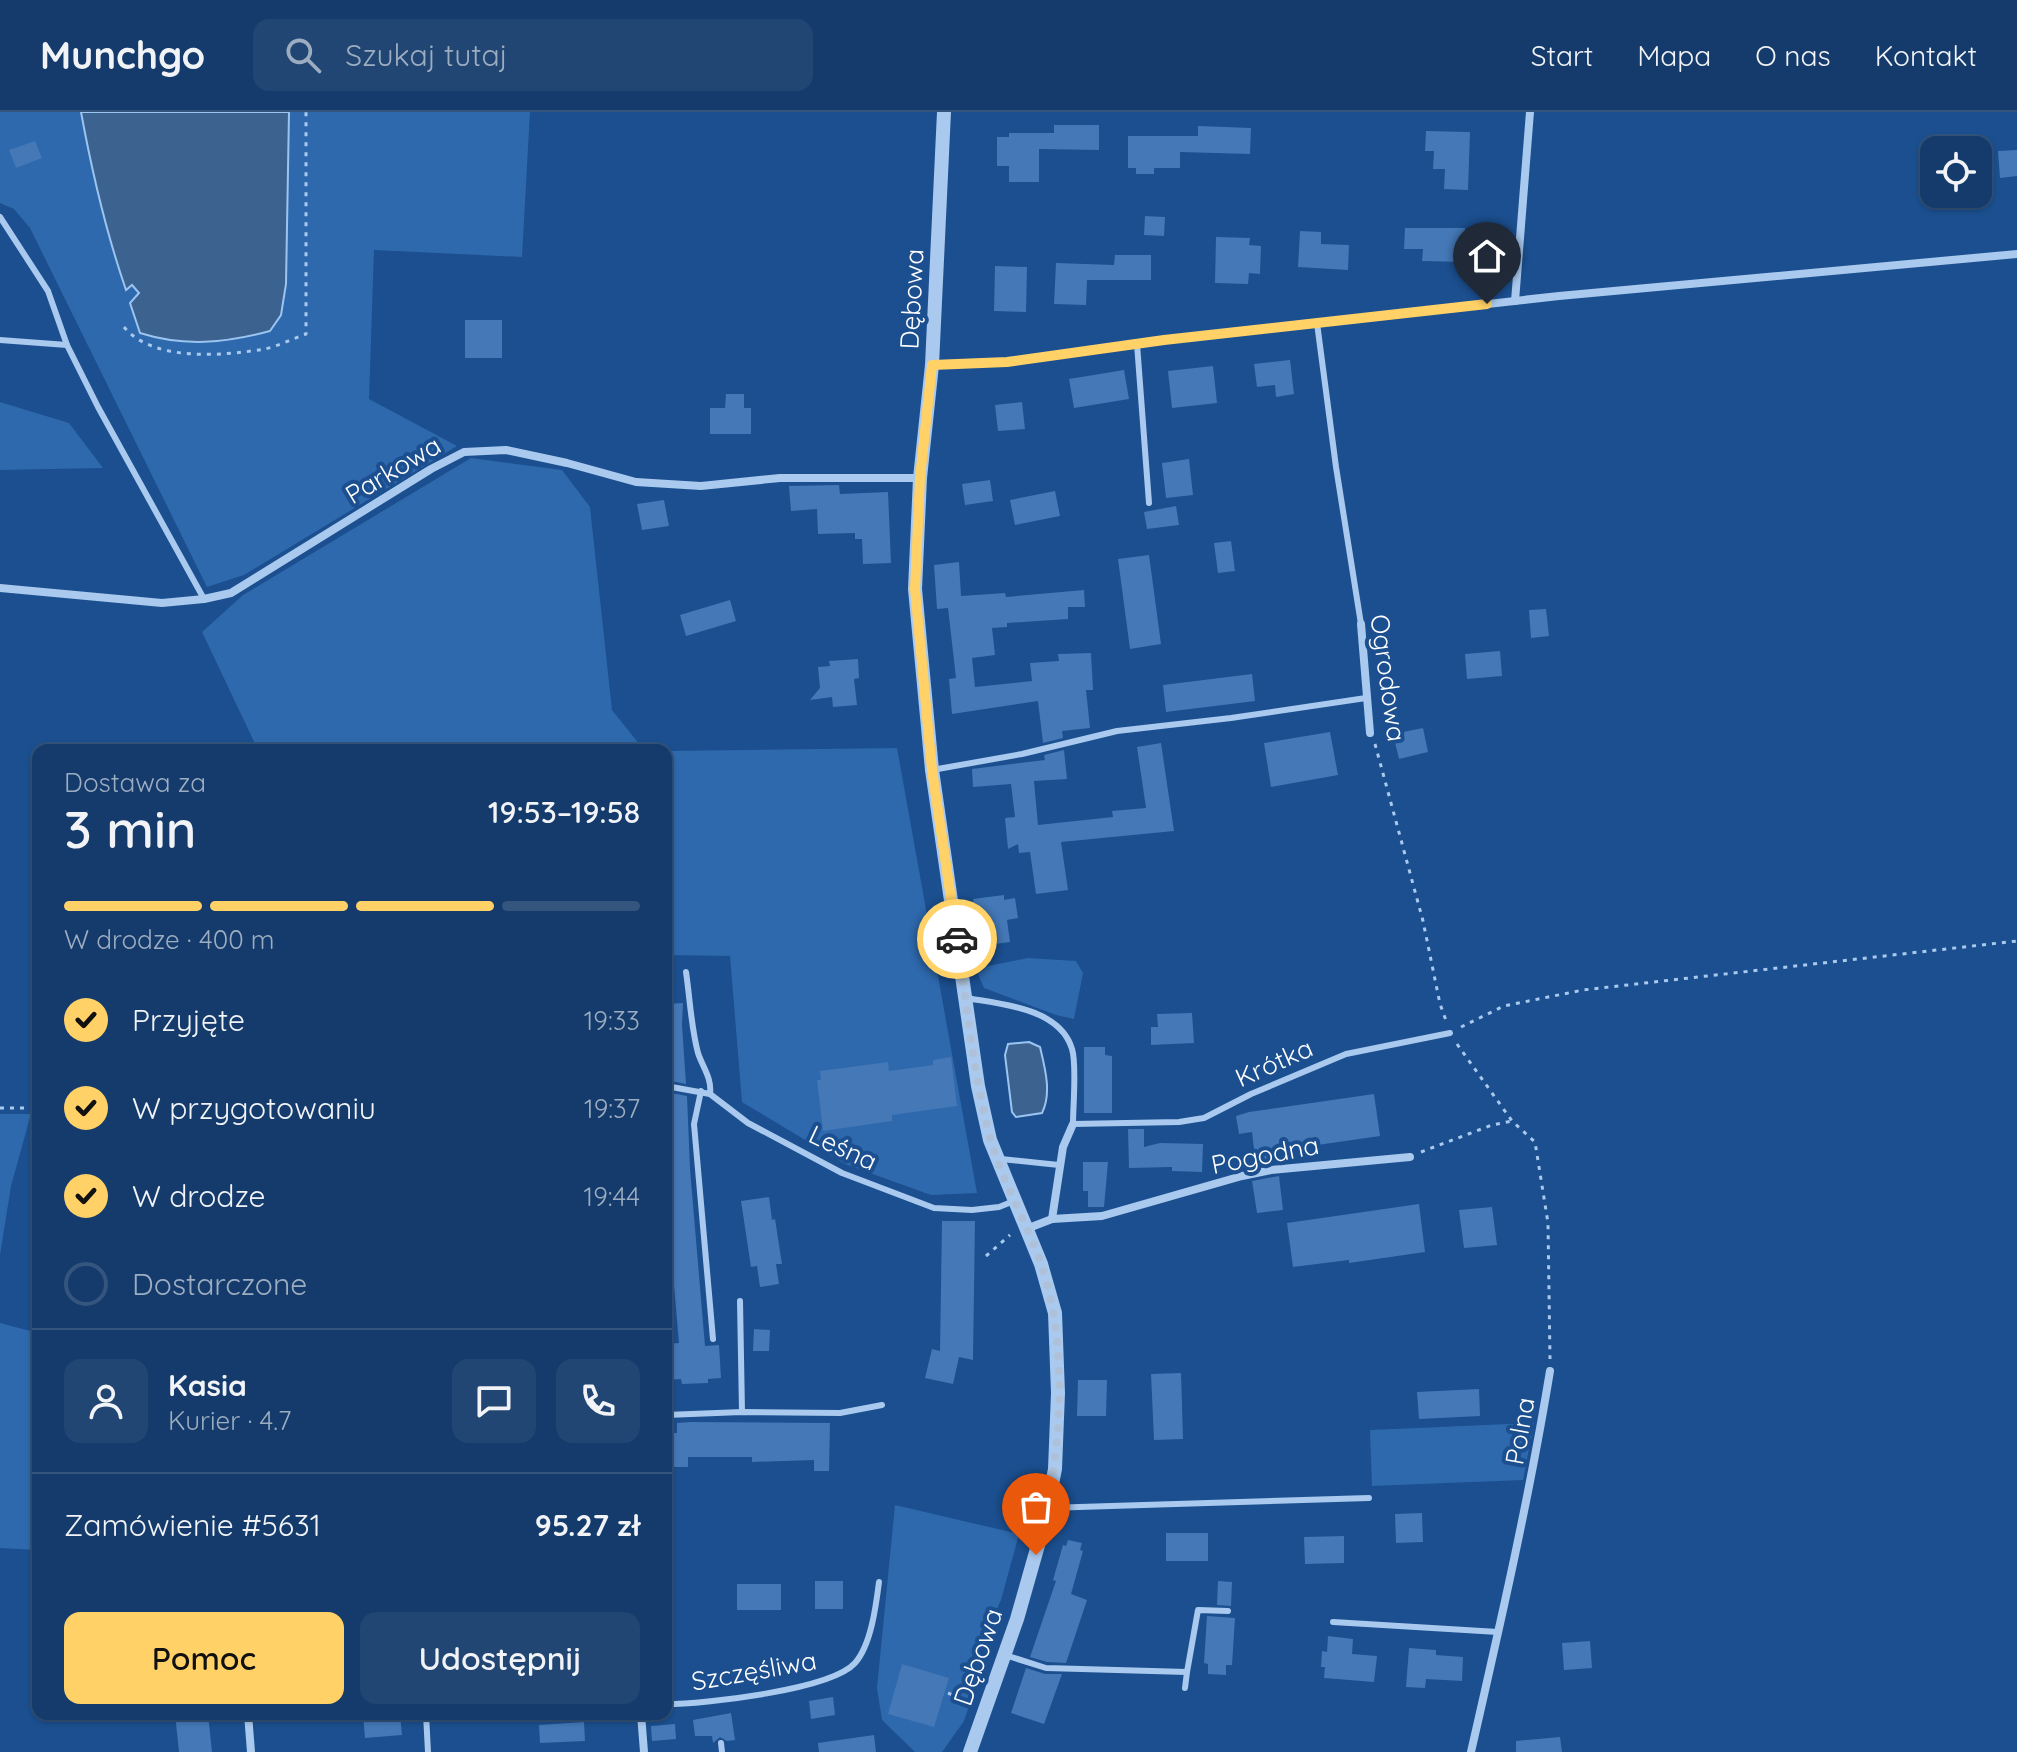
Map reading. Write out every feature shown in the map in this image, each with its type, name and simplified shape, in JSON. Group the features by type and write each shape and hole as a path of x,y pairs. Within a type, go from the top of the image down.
{"street":[{"name":"Dębowa","path":"944,112 932,365 920,478 915,589 932,770 978,1086 997,1159 1041,1264 1055,1313 1057,1424 1055,1469 1027,1586 970,1752"},
{"path":"1515,301 1530,112"},
{"path":"932,365 1007,362 1515,301 2017,254"},
{"name":"Parkowa","path":"0,588 162,603 231,593 431,469 464,452 506,450 636,482 701,486 780,478 920,478"},
{"name":"Ogrodowa","path":"1361,624 1370,733"},
{"path":"1052,1219 1059,1165 1073,1124"},
{"name":"Pogodna","path":"1026,1229 1052,1219 1102,1216 1271,1170 1410,1157"},
{"name":"Polna","path":"1471,1752 1534,1468 1550,1371"},
{"path":"248,1720 251,1752"},
{"path":"641,1720 644,1752"}],"lane":[{"path":"0,217 48,291 67,345 204,599"},
{"name":"Ogrodowa","path":"1317,323 1361,624"},
{"path":"0,340 67,345"},
{"path":"1137,344 1149,503"},
{"path":"932,770 1022,754 1117,731 1366,698"},
{"path":"686,972 693,1030 699,1056 711,1083 710,1094"},
{"path":"966,998 1031,1012 1060,1025 1073,1050 1073,1124"},
{"name":"Krótka","path":"1073,1124 1179,1122 1204,1118 1251,1094 1346,1054 1450,1033"},
{"name":"Leśna","path":"672,1087 710,1094 748,1123 842,1173 934,1208 972,1210 999,1207 1014,1201"},
{"path":"701,1091 694,1124 713,1339"},
{"path":"997,1159 1059,1165"},
{"path":"740,1301 742,1412"},
{"path":"672,1415 840,1413 882,1405"},
{"path":"1047,1508 1369,1498"},
{"name":"Szczęśliwa","path":"672,1704 777,1691 847,1672 863,1652 876,1611 879,1582"},
{"path":"1185,1688 1198,1610 1228,1611"},
{"path":"1333,1622 1498,1632"},
{"path":"1005,1655 1046,1668 1187,1672"},
{"path":"426,1720 428,1752"},
{"path":"721,1743 722,1752"}],"path":[{"path":"124,327 134,340 165,352 218,354 267,349 306,334 306,112"},
{"name":"Ogrodowa","path":"1370,733 1381,761 1423,921 1440,1004 1450,1033 1512,1121"},
{"path":"1450,1033 1504,1006 1583,990 2017,941"},
{"path":"0,1108 32,1108"},
{"path":"1410,1157 1492,1125 1512,1121"},
{"name":"Polna","path":"1512,1121 1535,1142 1543,1185 1548,1223 1550,1371"},
{"path":"986,1256 1010,1235"},
{"path":"948,1693 974,1703"}],"shaded area":[{"path":"0,112 530,112 522,257 374,250 369,399 457,446 244,575 207,587 30,228 14,209 0,203"},
{"path":"81,112 289,112 286,284 281,315 270,331 205,342 173,340 140,333 130,303 139,293 132,285 126,290 100,202"},
{"path":"0,402 69,423 103,468 0,470"},
{"path":"471,458 562,470 590,507 612,710 639,744 255,744 202,632 243,595"},
{"path":"897,748 977,1193 931,1195 845,1164 742,1102 730,956 672,955 672,751"},
{"path":"1028,958 1076,961 1083,973 1074,1019 984,988 978,974 988,966"},
{"path":"1029,1042 1040,1047 1047,1097 1042,1113 1016,1117 1012,1112 1005,1055 1008,1044"},
{"path":"0,1114 31,1114 11,1186 0,1255"},
{"path":"0,1323 32,1331 32,1550 0,1548"},
{"path":"1534,1423 1523,1480 1372,1486 1370,1430"},
{"path":"895,1505 1019,1534 1001,1600 967,1684 975,1688 964,1721 942,1752 915,1752 882,1720 877,1688"}],"building":[{"path":"1054,125 1099,125 1099,150 1039,149 1039,182 1009,182 1009,166 997,166 997,137 1009,137 1009,133 1054,133"},
{"path":"1198,126 1251,128 1250,154 1180,152 1180,168 1154,168 1154,174 1136,174 1136,168 1128,168 1128,136 1198,136"},
{"path":"1426,131 1470,132 1468,190 1444,189 1445,169 1433,169 1434,151 1425,151"},
{"path":"35,141 42,158 16,168 9,150"},
{"path":"2017,150 2017,176 2000,178 1998,151"},
{"path":"1145,216 1165,217 1164,236 1144,235"},
{"path":"1405,228 1465,228 1465,262 1422,261 1423,249 1404,249"},
{"path":"1300,231 1321,232 1321,244 1349,245 1348,270 1298,267"},
{"path":"1216,237 1250,238 1249,245 1261,246 1260,274 1249,273 1248,284 1215,283"},
{"path":"1115,255 1151,255 1151,280 1087,280 1086,305 1054,304 1056,263 1114,265"},
{"path":"995,266 1027,267 1026,312 994,311"},
{"path":"465,320 502,320 502,358 465,358"},
{"path":"1290,360 1294,394 1276,397 1275,385 1257,387 1254,364"},
{"path":"1213,366 1217,403 1172,408 1168,371"},
{"path":"1124,370 1129,399 1074,408 1069,379"},
{"path":"726,394 744,394 744,408 751,408 751,434 710,434 710,408 725,408"},
{"path":"1022,402 1025,429 998,431 995,405"},
{"path":"1189,459 1193,495 1166,498 1162,463"},
{"path":"990,480 993,501 965,505 962,484"},
{"path":"839,485 840,494 888,492 891,563 863,564 862,539 855,539 855,533 818,534 817,509 791,511 789,486"},
{"path":"1055,491 1060,516 1015,525 1010,500"},
{"path":"664,500 669,526 642,530 637,504"},
{"path":"1176,506 1179,525 1147,529 1144,512"},
{"path":"1231,541 1235,571 1218,573 1214,543"},
{"path":"1149,555 1161,644 1130,649 1118,559"},
{"path":"959,562 961,596 1005,593 1006,597 1084,590 1085,607 1068,607 1068,619 1007,623 1007,627 992,628 995,655 972,658 975,687 1032,681 1030,663 1059,661 1058,654 1091,653 1093,690 1086,690 1090,728 1062,731 1063,738 1043,743 1038,701 952,714 949,679 956,678 948,608 937,609 934,565"},
{"path":"730,600 736,621 686,636 680,615"},
{"path":"1546,609 1549,636 1531,638 1529,610"},
{"path":"1500,651 1502,676 1467,679 1465,654"},
{"path":"858,659 859,678 854,679 857,705 833,707 832,697 810,700 820,688 818,667 830,666 829,661"},
{"path":"1252,674 1255,701 1166,712 1163,685"},
{"path":"1423,728 1428,752 1399,759 1393,734"},
{"path":"1330,732 1338,775 1271,787 1264,743"},
{"path":"1161,743 1174,831 1061,842 1068,890 1036,894 1030,852 1019,853 1018,844 1008,849 1005,818 1015,817 1011,784 973,787 972,769 1045,760 1044,755 1064,750 1067,779 1034,781 1038,825 1113,817 1112,811 1146,808 1137,747"},
{"path":"1004,895 1004,900 1015,898 1018,918 1007,920 1010,942 980,946 973,899"},
{"path":"683,1003 686,1084 672,1081 672,1004"},
{"path":"1192,1013 1194,1043 1151,1045 1151,1027 1158,1027 1157,1014"},
{"path":"1084,1047 1105,1047 1105,1055 1112,1056 1112,1113 1084,1113"},
{"path":"951,1057 957,1106 892,1115 892,1121 823,1131 817,1080 821,1080 820,1071 888,1062 889,1071 933,1065 933,1060"},
{"path":"672,1093 687,1096 705,1346 719,1345 721,1378 708,1379 708,1383 682,1384 681,1379 672,1380 672,1344 679,1343 672,1262"},
{"path":"1374,1094 1380,1136 1276,1151 1277,1162 1256,1166 1252,1132 1239,1134 1236,1116 1249,1112"},
{"path":"1128,1129 1144,1129 1144,1147 1160,1143 1203,1144 1202,1172 1172,1171 1172,1167 1129,1168"},
{"path":"1083,1162 1108,1162 1104,1207 1088,1207 1088,1191 1083,1191"},
{"path":"1279,1176 1283,1210 1257,1213 1252,1181"},
{"path":"769,1197 782,1264 776,1264 779,1284 760,1287 757,1266 751,1267 741,1201"},
{"path":"1419,1204 1425,1252 1293,1267 1287,1223"},
{"path":"1492,1207 1497,1245 1464,1248 1459,1210"},
{"path":"942,1221 975,1221 973,1360 959,1357 953,1384 925,1378 932,1349 940,1351"},
{"path":"754,1329 770,1330 769,1351 753,1351"},
{"path":"1181,1373 1183,1439 1154,1440 1151,1374"},
{"path":"1078,1380 1107,1380 1106,1416 1077,1416"},
{"path":"1479,1389 1480,1416 1419,1419 1417,1392"},
{"path":"677,1423 830,1423 829,1471 814,1471 814,1460 752,1462 752,1457 688,1457 688,1467 672,1467 672,1433 677,1433"},
{"path":"1422,1513 1423,1542 1396,1543 1395,1514"},
{"path":"1166,1533 1208,1533 1208,1561 1166,1561"},
{"path":"1344,1536 1344,1563 1305,1564 1304,1537"},
{"path":"1068,1540 1082,1543 1080,1550 1083,1551 1071,1594 1087,1600 1066,1663 1047,1662 1030,1657 1056,1581 1053,1580 1063,1545 1066,1546"},
{"path":"815,1581 843,1581 843,1609 815,1609"},
{"path":"1218,1581 1232,1582 1231,1606 1217,1605"},
{"path":"737,1584 781,1584 781,1610 737,1610"},
{"path":"1207,1616 1235,1618 1232,1665 1226,1665 1226,1675 1208,1674 1208,1664 1204,1663"},
{"path":"1328,1636 1353,1639 1352,1654 1377,1656 1374,1682 1324,1678 1322,1651 1327,1652"},
{"path":"1590,1641 1592,1668 1564,1670 1562,1643"},
{"path":"1409,1648 1436,1650 1436,1655 1463,1657 1462,1681 1426,1679 1425,1688 1406,1687"},
{"path":"902,1664 949,1678 934,1727 888,1714"},
{"path":"1026,1668 1045,1674 1062,1674 1044,1724 1011,1713"},
{"path":"833,1697 835,1715 811,1719 809,1701"},
{"path":"731,1713 735,1740 727,1741 720,1737 713,1743 712,1736 695,1736 693,1720"},
{"path":"176,1720 209,1720 212,1752 179,1752"},
{"path":"364,1720 401,1720 402,1735 365,1738"},
{"path":"584,1722 585,1741 540,1743 539,1725"},
{"path":"675,1724 676,1739 652,1741 651,1726"},
{"path":"874,1735 876,1752 819,1752 818,1743"},
{"path":"1560,1737 1562,1752 1516,1752 1516,1741"}],"way so far":[{"path":"957,939 978,1086 990,1140 1041,1264 1055,1313 1058,1393 1055,1469 1036,1555"}],"route":[{"path":"957,939 932,770 915,589 916,520 932,365 1007,362 1164,340 1487,304"}]}
